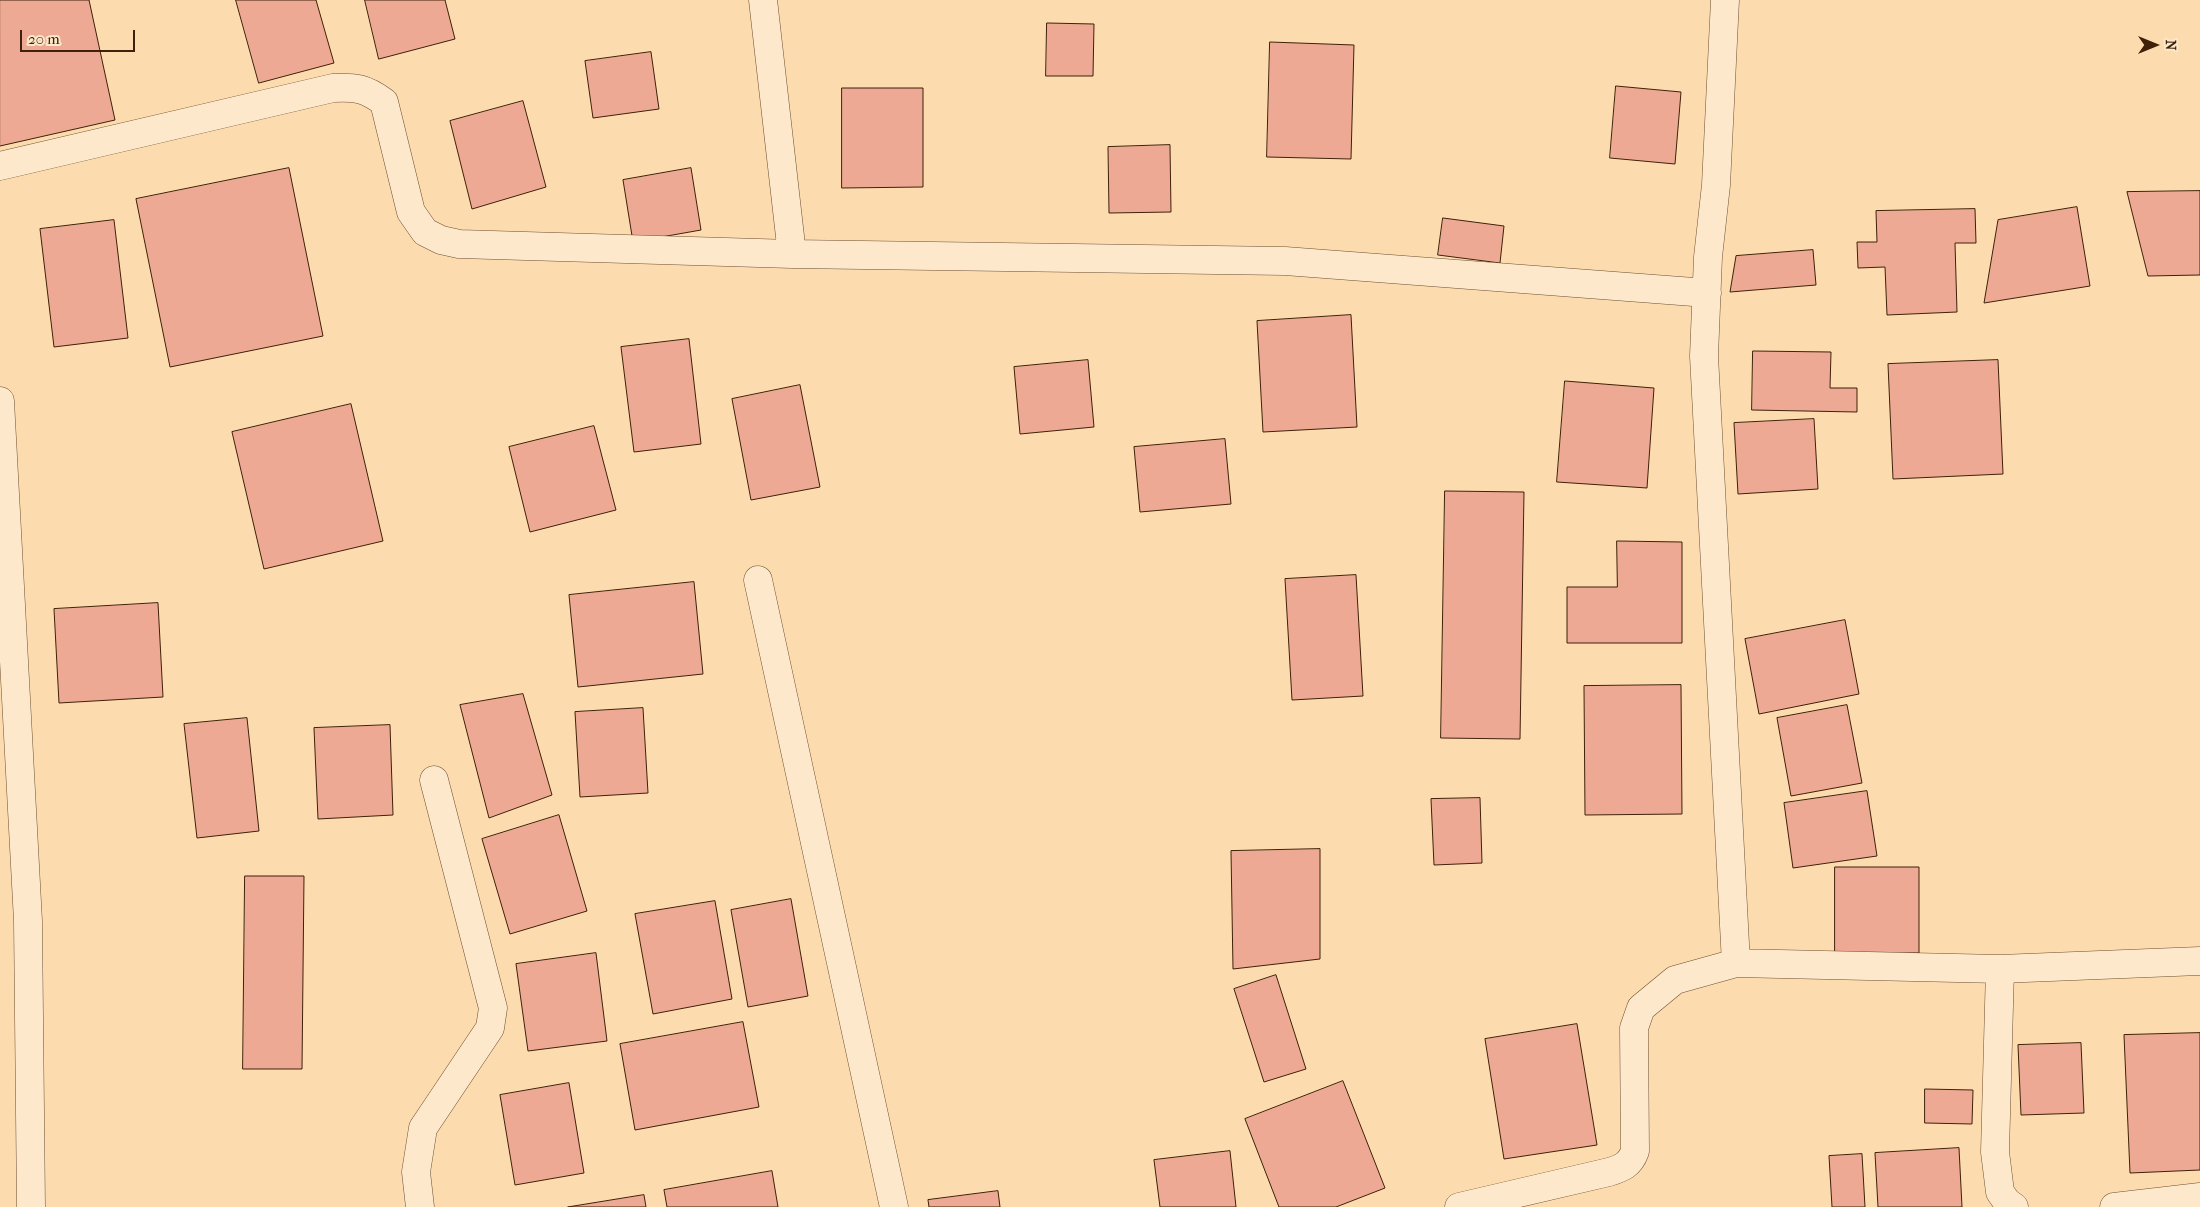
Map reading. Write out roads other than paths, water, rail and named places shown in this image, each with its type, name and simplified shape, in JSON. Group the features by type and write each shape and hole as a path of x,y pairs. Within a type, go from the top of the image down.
{"street":[{"path":"763,0 792,254"},
{"path":"1725,0 1716,185 1708,257 1704,366 1736,963"},
{"path":"0,166 324,90 356,87 373,94 384,102 411,212 425,232 441,240 459,244 792,254 1285,261 1707,293"},
{"path":"0,401 28,922 31,1207"},
{"path":"758,580 894,1207"},
{"path":"420,1207 416,1172 423,1128 490,1028 493,1008 434,780"},
{"path":"1459,1207 1488,1203 1609,1172 1624,1167 1632,1160 1635,1151 1634,1028 1642,1008 1675,980 1736,963 2000,969 2200,961"},
{"path":"2000,969 1995,1152 2000,1192 2007,1202 2014,1207"},
{"path":"2114,1207 2200,1197"}]}
